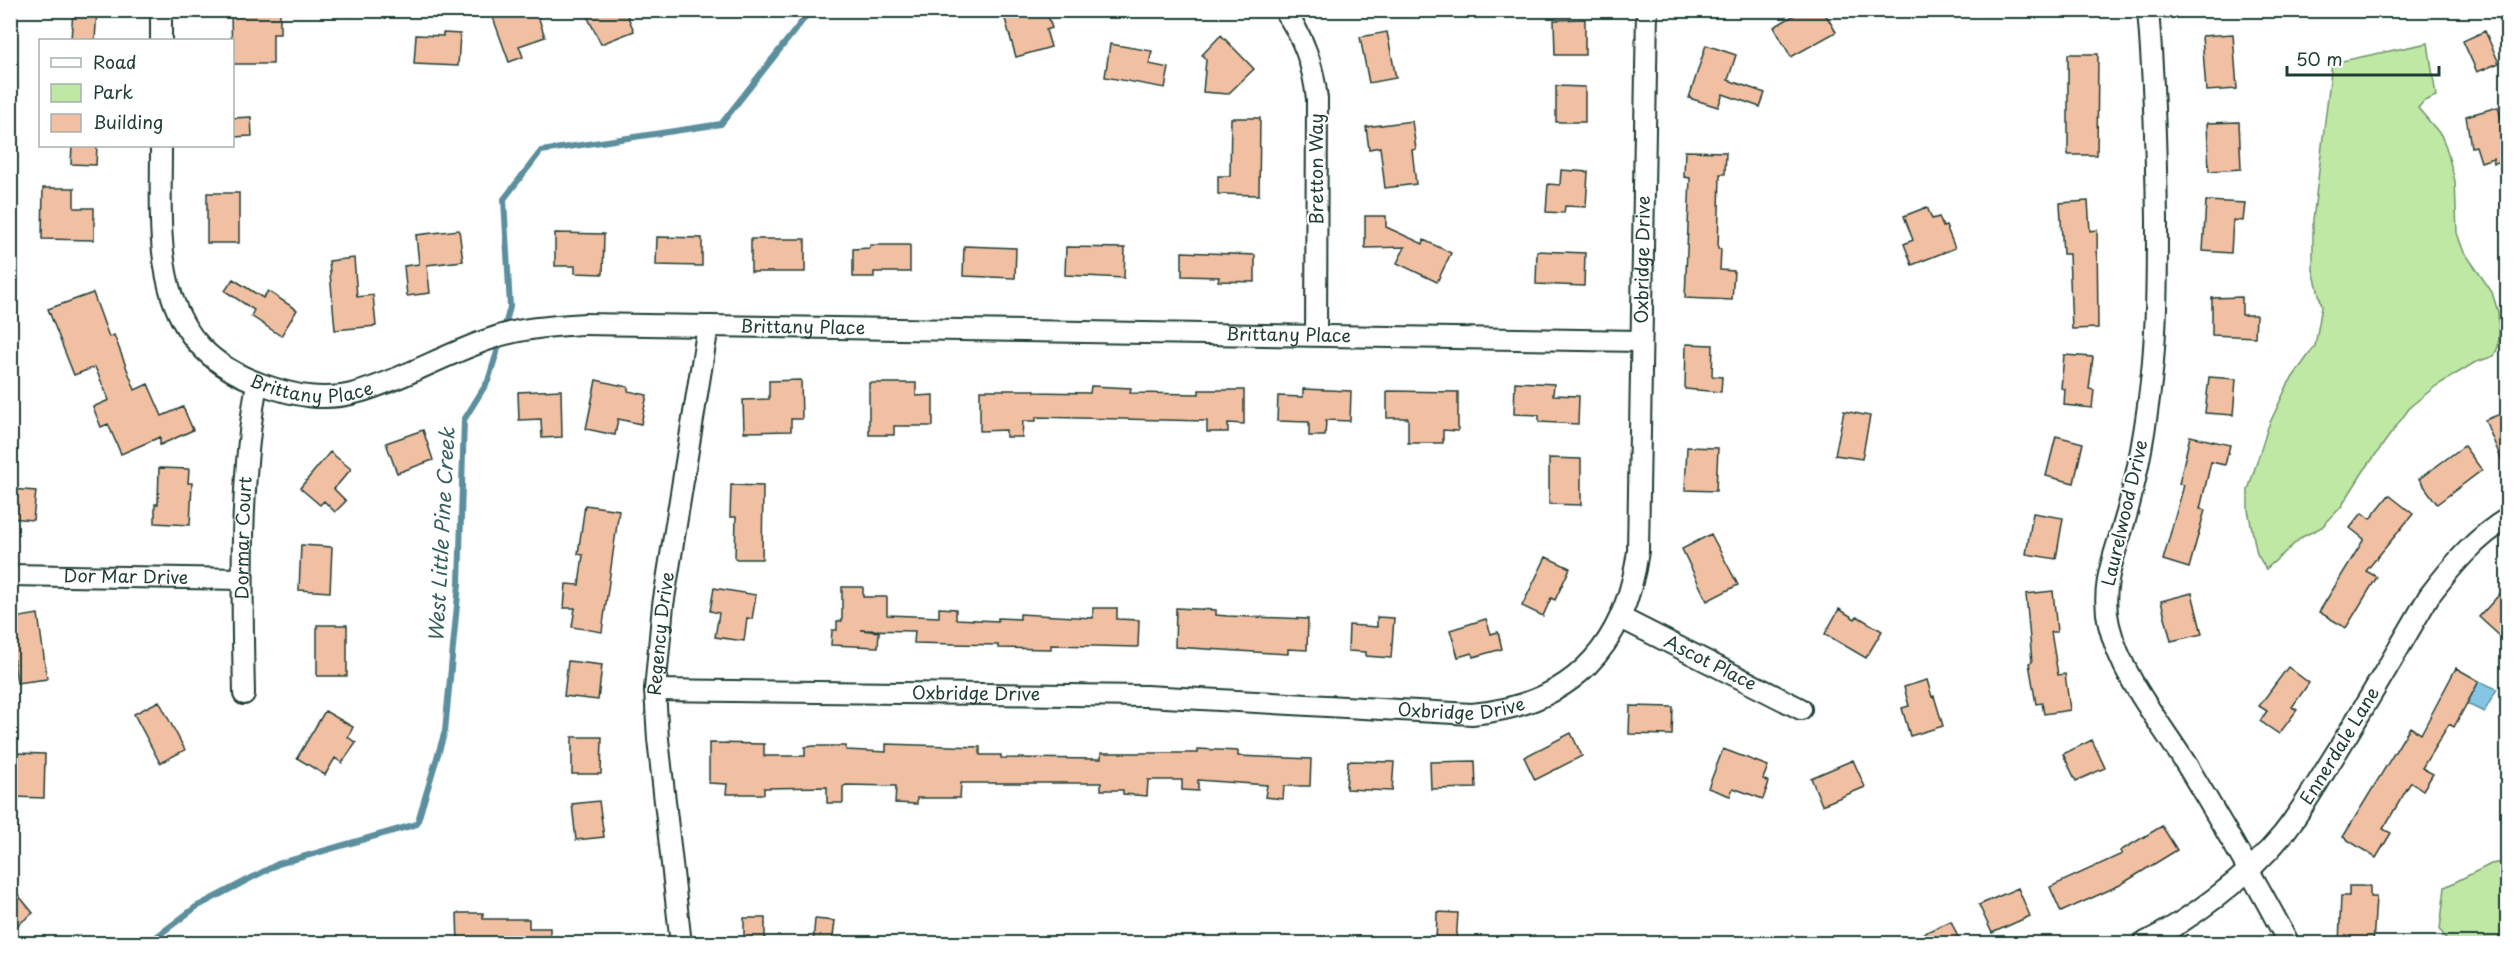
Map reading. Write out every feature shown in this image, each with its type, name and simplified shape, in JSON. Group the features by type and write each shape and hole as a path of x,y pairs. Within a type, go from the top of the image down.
{"street":[{"path":"161,10 161,39"},
{"name":"Bretton Way","path":"1284,10 1303,40 1314,76 1317,99 1319,121 1316,335"},
{"name":"Laurelwood Drive","path":"2148,10 2154,75 2155,331 2151,380 2138,466 2128,511 2110,563 2106,608 2114,641 2130,676 2188,767 2289,944"},
{"name":"Oxbridge Drive","path":"655,690 1146,696 1444,713 1480,713 1509,709 1564,686 1596,659 1609,641 1621,618 1631,586 1638,551 1641,341 1652,11"},
{"name":"Brittany Place","path":"161,147 162,261 175,308 204,349 233,371 257,383 308,397 345,395 381,385 493,337 584,324 1641,341"},
{"name":"Regency Drive","path":"681,944 658,738 655,690 663,605 708,326"},
{"name":"Dormar Court","path":"244,694 242,579 244,487 257,383"},
{"name":"Ennerdale Lane","path":"2142,944 2186,917 2248,870 2283,834 2301,810 2429,596 2477,539 2508,518"},
{"name":"Dor Mar Drive","path":"10,575 242,579"},
{"name":"Ascot Place","path":"1621,618 1801,709"}],"green space":[{"path":"2428,43 2436,96 2424,101 2418,108 2441,135 2446,147 2455,181 2457,233 2463,250 2492,292 2498,312 2498,347 2494,356 2474,363 2436,386 2411,406 2363,472 2341,507 2322,527 2302,537 2266,569 2257,554 2248,510 2248,490 2268,427 2288,384 2315,346 2322,306 2313,270 2313,220 2332,63"},
{"path":"2507,861 2507,943 2448,943 2440,929 2445,887 2491,864"}],"water":[{"path":"2479,681 2497,689 2484,712 2467,704"}],"building":[{"path":"73,10 97,10 95,39 71,39"},
{"path":"231,10 280,10 280,34 273,34 273,64 234,64 234,39 232,39"},
{"path":"503,10 536,10 545,37 519,46 523,57 509,62 492,15"},
{"path":"584,10 625,10 634,31 601,44"},
{"path":"1010,10 1046,10 1052,28 1046,30 1051,47 1016,57 1005,19 1011,17"},
{"path":"1803,10 1823,10 1836,32 1791,57 1774,27"},
{"path":"1585,19 1585,55 1555,55 1554,20"},
{"path":"2485,31 2499,63 2477,72 2463,41"},
{"path":"1387,32 1396,78 1369,83 1360,37"},
{"path":"443,33 460,34 458,66 414,64 416,35 443,36"},
{"path":"2233,34 2237,89 2206,91 2202,36"},
{"path":"1221,35 1254,69 1228,94 1203,92 1206,60 1202,55"},
{"path":"1110,44 1152,51 1149,64 1169,68 1165,88 1105,77"},
{"path":"1706,45 1736,55 1728,80 1765,93 1760,107 1723,94 1718,107 1689,98"},
{"path":"2068,54 2098,54 2097,155 2068,155"},
{"path":"1556,86 1585,87 1585,122 1556,122"},
{"path":"2498,107 2508,141 2508,160 2494,163 2493,158 2481,162 2476,146 2471,147 2466,116"},
{"path":"251,117 252,136 234,137 234,118"},
{"path":"1231,118 1260,118 1259,195 1218,194 1218,176 1230,176"},
{"path":"1412,121 1416,149 1412,150 1416,184 1385,188 1380,147 1369,149 1366,127"},
{"path":"2239,122 2241,169 2209,171 2207,123"},
{"path":"72,147 97,147 96,165 71,164"},
{"path":"1685,151 1726,152 1725,174 1720,174 1718,249 1721,249 1720,270 1734,271 1732,300 1685,298 1690,178 1684,177"},
{"path":"1561,170 1588,172 1586,207 1565,206 1564,213 1546,212 1548,184 1560,185"},
{"path":"43,188 74,188 74,208 94,208 94,240 42,239"},
{"path":"207,193 239,193 239,243 207,243"},
{"path":"2088,201 2090,231 2097,230 2098,328 2072,329 2069,254 2063,254 2060,203"},
{"path":"2206,201 2245,203 2243,221 2233,220 2231,253 2203,251"},
{"path":"1927,207 1932,219 1939,217 1943,227 1946,226 1955,248 1912,265 1904,244 1913,240 1904,216"},
{"path":"1365,216 1386,216 1386,227 1423,244 1424,240 1451,253 1437,282 1397,263 1405,247 1365,248"},
{"path":"459,230 463,261 427,265 430,293 407,296 404,266 419,264 416,235"},
{"path":"555,233 604,234 603,274 575,273 575,266 555,266"},
{"path":"657,237 702,238 702,266 656,265"},
{"path":"751,239 805,239 805,272 751,272"},
{"path":"870,245 910,245 910,272 874,272 874,277 853,277 853,249 870,248"},
{"path":"964,246 1016,248 1015,278 963,276"},
{"path":"1066,247 1125,248 1124,278 1065,275"},
{"path":"1537,251 1585,253 1584,286 1536,284"},
{"path":"1182,252 1255,255 1255,282 1218,281 1219,277 1182,276"},
{"path":"354,258 357,297 373,295 376,326 335,330 329,261"},
{"path":"233,279 263,298 268,291 297,310 281,336 251,316 254,310 225,291"},
{"path":"93,293 109,337 114,335 135,390 148,384 162,416 183,407 193,430 160,445 160,437 121,454 108,424 101,427 93,407 109,400 95,367 74,375 48,309"},
{"path":"2242,297 2242,315 2256,315 2255,337 2212,335 2212,298"},
{"path":"1686,344 1713,345 1712,376 1722,377 1721,392 1685,389"},
{"path":"2064,355 2093,357 2089,389 2094,390 2092,408 2064,405 2065,389 2061,388"},
{"path":"2209,377 2236,379 2233,415 2205,413"},
{"path":"596,380 628,387 628,391 647,395 641,424 618,419 615,435 586,429"},
{"path":"801,380 802,419 791,419 791,431 744,432 743,400 769,399 769,381"},
{"path":"1515,382 1554,384 1553,395 1579,396 1578,424 1539,422 1539,415 1514,414"},
{"path":"869,383 916,383 916,396 933,395 933,426 894,426 894,435 869,435"},
{"path":"1091,386 1131,388 1130,393 1199,394 1199,390 1244,390 1244,424 1228,423 1228,432 1207,432 1207,421 1036,417 1036,421 1023,421 1022,437 1006,437 1006,430 980,431 980,390 1090,393"},
{"path":"1303,389 1351,391 1350,421 1326,420 1325,436 1309,436 1309,422 1277,421 1278,396 1303,397"},
{"path":"561,390 562,437 542,438 541,419 519,420 518,392"},
{"path":"1387,391 1458,392 1458,431 1443,430 1443,443 1408,443 1408,418 1387,418"},
{"path":"1844,411 1870,416 1862,459 1835,455"},
{"path":"2508,411 2508,472 2507,473 2485,420"},
{"path":"423,430 433,460 397,473 386,443"},
{"path":"2056,436 2083,443 2074,483 2046,476"},
{"path":"2190,436 2230,445 2225,465 2211,462 2200,509 2205,510 2189,568 2163,560 2184,485 2179,484"},
{"path":"2464,446 2482,470 2437,504 2419,479"},
{"path":"1687,447 1718,448 1716,491 1685,490"},
{"path":"330,452 351,469 334,489 346,501 335,512 324,501 320,505 300,488"},
{"path":"1549,458 1581,459 1581,505 1549,504"},
{"path":"159,468 189,469 188,483 192,483 190,525 155,523"},
{"path":"731,485 763,486 762,559 735,559 736,517 730,517"},
{"path":"10,489 36,491 33,520 10,518"},
{"path":"2389,495 2413,514 2366,571 2377,577 2346,628 2319,612 2364,539 2350,528 2362,513 2370,519"},
{"path":"585,505 619,510 602,632 572,627 575,608 564,608 566,584 579,585 583,555 578,554"},
{"path":"2033,513 2063,518 2056,559 2026,554"},
{"path":"1711,534 1738,585 1707,601 1682,549"},
{"path":"301,545 332,547 330,592 299,590"},
{"path":"1546,557 1570,568 1555,600 1551,598 1543,616 1522,606"},
{"path":"2508,585 2508,628 2500,636 2479,617"},
{"path":"842,587 863,587 863,597 887,597 887,615 939,617 939,608 956,609 956,619 998,621 998,618 1020,619 1020,614 1093,618 1093,608 1117,608 1117,619 1139,620 1138,647 1051,645 1051,649 914,643 915,631 861,630 879,632 878,647 831,645 832,630 837,630 837,621 842,621"},
{"path":"714,588 756,595 752,619 747,618 744,641 715,637 719,613 710,611"},
{"path":"2053,591 2057,632 2051,632 2058,675 2065,674 2070,710 2044,714 2042,703 2036,704 2029,663 2032,662 2026,594"},
{"path":"2192,593 2202,634 2171,641 2161,601"},
{"path":"1176,608 1216,610 1216,615 1227,616 1308,619 1307,650 1288,649 1288,654 1175,647"},
{"path":"1839,609 1855,619 1857,616 1882,631 1866,658 1825,634"},
{"path":"38,614 47,679 17,683 13,655 10,655 10,628 16,627 14,618"},
{"path":"1377,617 1394,618 1391,658 1366,656 1366,652 1348,651 1349,625 1377,627"},
{"path":"1486,619 1491,634 1498,632 1502,649 1473,657 1472,653 1458,657 1450,630"},
{"path":"317,625 347,625 347,676 317,676"},
{"path":"568,661 602,665 598,700 564,696"},
{"path":"2288,667 2309,683 2292,707 2297,710 2279,734 2260,721 2267,711 2259,706"},
{"path":"2456,668 2479,681 2454,727 2449,724 2422,768 2433,774 2423,790 2411,782 2383,829 2391,833 2376,858 2343,837 2410,727 2421,734"},
{"path":"1927,680 1943,726 1910,736 1902,708 1909,706 1904,687"},
{"path":"159,701 185,750 160,763 134,714"},
{"path":"1630,706 1673,707 1672,735 1629,734"},
{"path":"325,711 353,727 348,737 356,743 342,763 335,758 325,775 297,758"},
{"path":"1571,733 1582,756 1535,780 1524,757"},
{"path":"572,737 602,737 601,774 572,774"},
{"path":"2092,740 2105,768 2076,781 2063,754"},
{"path":"709,743 764,744 764,756 805,756 805,747 815,746 846,746 846,750 886,752 886,744 980,747 980,755 1001,755 1001,758 1101,759 1101,753 1198,753 1198,749 1238,751 1238,756 1311,759 1310,786 1284,786 1283,799 1265,797 1267,785 1198,780 1198,791 1182,790 1182,780 1148,780 1147,796 1123,794 1123,790 1101,790 1101,783 961,783 960,798 917,798 917,804 895,803 896,786 846,785 843,787 843,803 827,803 827,787 764,788 764,794 726,794 727,784 709,783"},
{"path":"1723,749 1768,766 1763,779 1769,782 1763,799 1733,788 1730,796 1708,788"},
{"path":"15,753 45,754 44,798 14,797"},
{"path":"1853,760 1865,787 1822,805 1811,778"},
{"path":"1348,761 1394,762 1392,791 1346,789"},
{"path":"1475,761 1476,788 1431,789 1430,762"},
{"path":"599,801 604,837 576,840 572,804"},
{"path":"2162,826 2177,850 2120,885 2061,912 2050,887 2122,854 2120,851"},
{"path":"10,885 33,913 10,931"},
{"path":"2349,886 2370,886 2370,897 2376,897 2373,944 2339,944 2341,896 2349,896"},
{"path":"2018,888 2030,916 1992,933 1979,905"},
{"path":"1437,912 1458,913 1456,944 1436,944"},
{"path":"457,913 483,913 483,919 529,919 529,928 550,928 550,944 458,944"},
{"path":"744,918 765,918 765,944 744,944"},
{"path":"815,919 835,921 832,944 813,944"},
{"path":"1951,921 1961,944 1900,944"}],"waterway":[{"name":"West Little Pine Creek","path":"504,329 510,307 504,199 541,151 721,124 811,10"},
{"name":"West Little Pine Creek","path":"147,944 196,907 278,864 417,824 445,731 459,584 464,420 488,381 501,339"}]}
